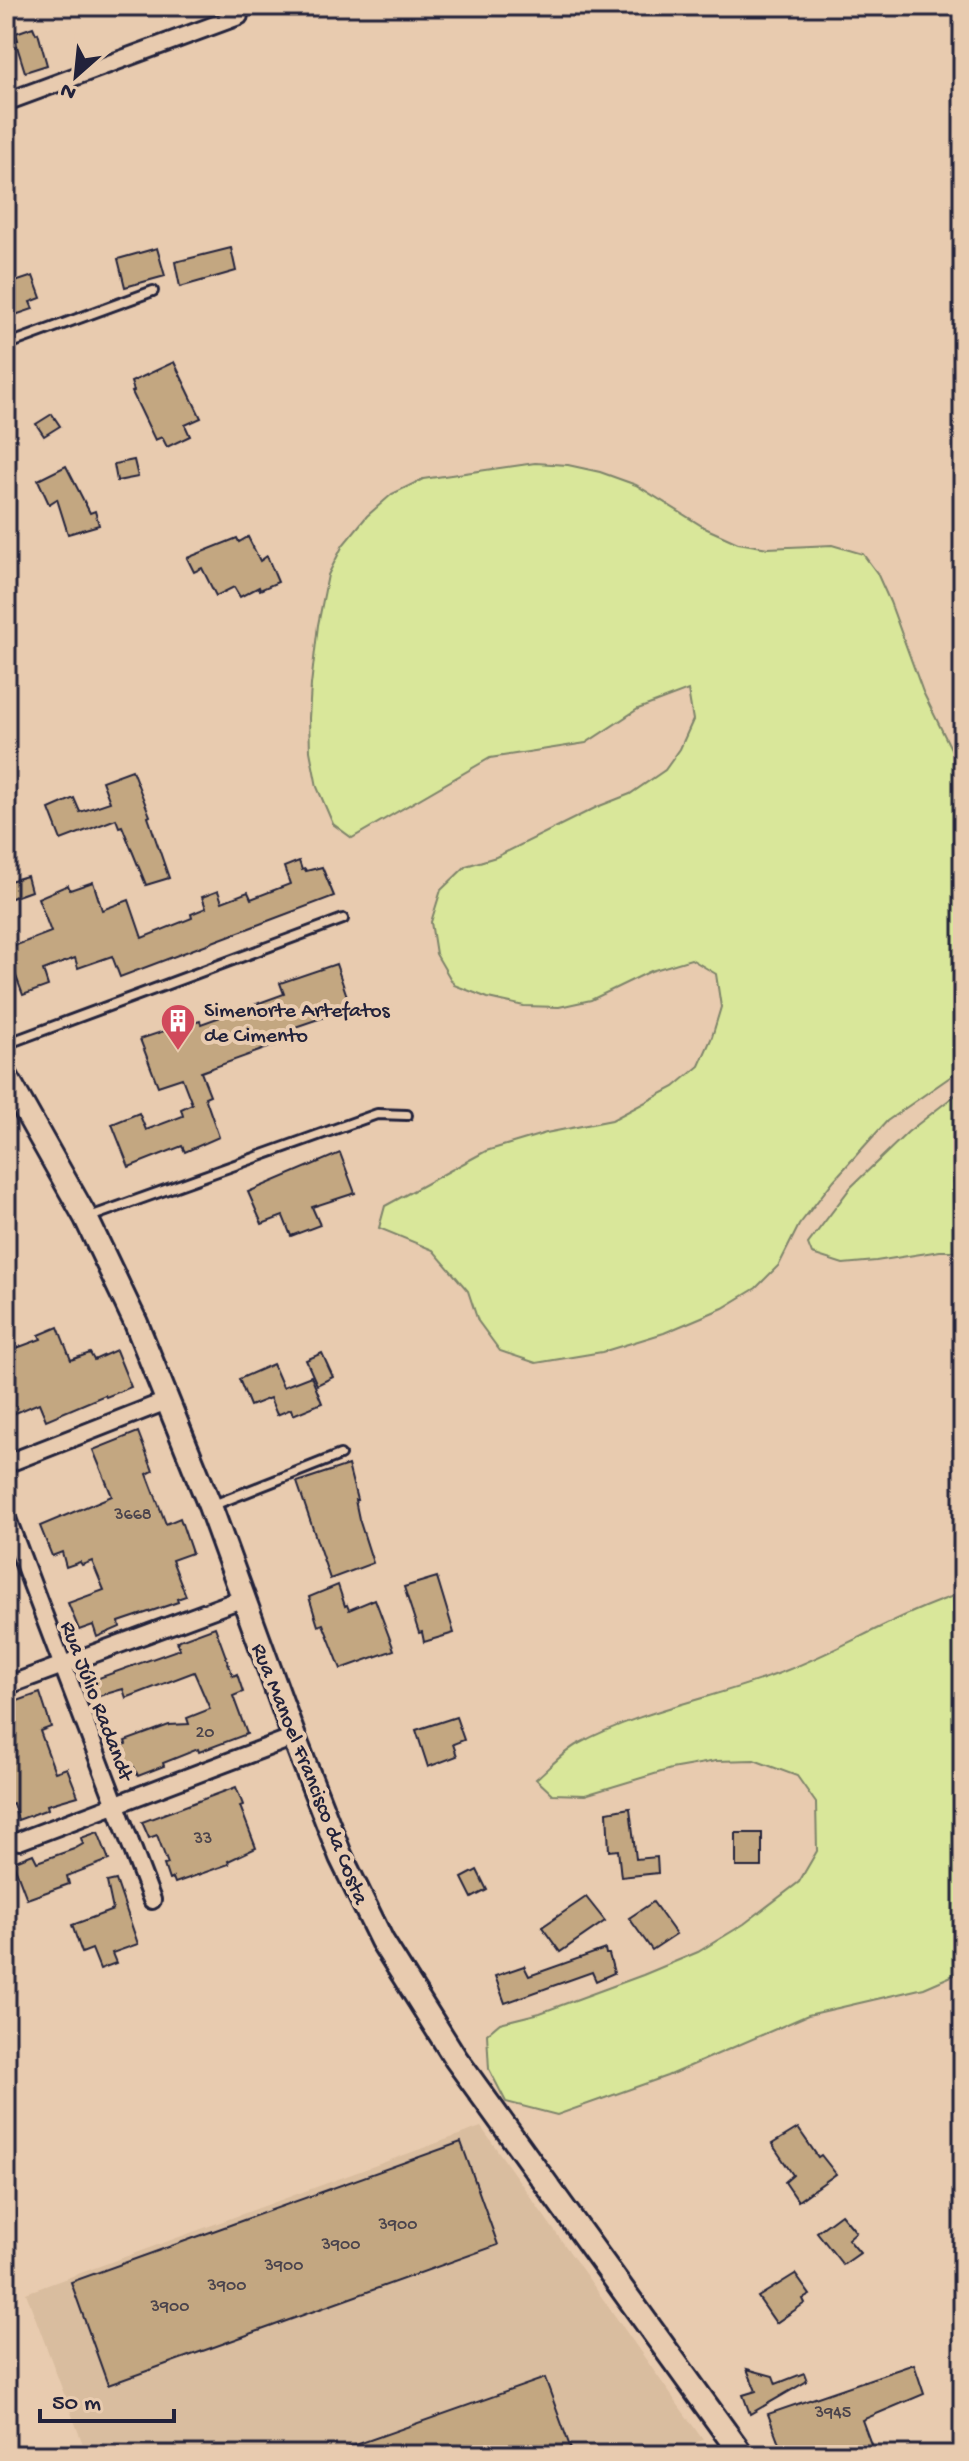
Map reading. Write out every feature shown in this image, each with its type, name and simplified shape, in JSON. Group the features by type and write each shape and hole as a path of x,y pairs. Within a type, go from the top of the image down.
{"main road":[{"name":"Rua Manoel Francisco da Costa","path":"6,1076 86,1218 136,1323 169,1400 294,1737 357,1892 402,1975 456,2059 731,2453"}],"street":[{"path":"6,102 239,16"},
{"path":"6,1464 169,1400"},
{"name":"Rua Júlio Radandt","path":"6,1516 152,1900"},
{"path":"6,1686 244,1598"},
{"path":"19,1841 294,1737"}],"lane":[{"path":"6,345 153,291"},
{"path":"6,1044 343,919"},
{"path":"86,1218 377,1114 407,1115"},
{"path":"210,1506 340,1455"}],"shaded area":[{"path":"481,2127 703,2440 662,2455 87,2455 26,2293"}],"green space":[{"path":"535,463 568,465 636,485 707,529 738,543 768,548 832,545 863,554 877,573 923,692 963,773 963,1068 887,1121 834,1180 799,1225 779,1265 756,1288 723,1308 664,1333 602,1352 536,1363 500,1351 478,1321 468,1291 433,1250 379,1228 385,1206 486,1151 546,1133 612,1120 674,1087 699,1066 712,1037 721,1007 716,974 691,959 651,971 591,1000 559,1007 524,1006 488,998 454,985 436,954 431,922 441,890 466,866 496,857 630,794 665,770 680,749 693,720 688,690 638,709 586,743 490,758 352,838 333,824 317,787 310,751 309,718 318,625 328,575 343,545 367,516 392,494 423,479"},
{"path":"963,1089 963,1251 940,1251 843,1264 812,1254 808,1244 851,1187 908,1132"},
{"path":"963,1593 963,1971 924,1988 808,2015 667,2076 557,2115 506,2102 489,2069 487,2034 500,2023 540,2013 698,1952 744,1924 799,1882 817,1851 816,1803 797,1776 754,1760 716,1761 671,1769 585,1795 552,1794 536,1779 572,1747 602,1732 785,1671 917,1610"}],"building":[{"path":"33,27 38,33 47,65 25,72 15,40 18,40 16,33"},
{"path":"157,248 165,276 125,287 118,259"},
{"path":"231,248 236,271 180,287 175,262"},
{"path":"33,276 41,298 30,302 33,309 6,318 6,285"},
{"path":"174,362 201,418 185,425 190,436 167,447 162,437 155,440 132,392 131,382"},
{"path":"52,414 60,426 44,436 36,424"},
{"path":"134,460 138,477 117,481 114,464"},
{"path":"66,466 90,513 95,511 99,525 68,534 57,499 49,504 38,480"},
{"path":"248,537 260,561 267,556 278,582 240,597 234,587 216,596 202,568 194,572 187,558 237,538 239,542"},
{"path":"132,770 169,878 146,885 122,826 119,827 116,819 61,840 49,809 74,798 80,812 110,802 102,781"},
{"path":"299,861 302,870 322,867 334,896 120,977 112,956 78,968 75,958 43,970 48,986 23,995 6,949 51,932 38,898 68,885 70,890 93,882 102,910 129,900 142,938 192,918 191,914 206,908 202,897 218,891 222,902 248,892 251,899 290,884 284,867"},
{"path":"27,876 31,891 6,900 6,882"},
{"path":"336,964 351,1008 286,1030 290,1040 201,1072 210,1095 205,1097 219,1137 185,1152 182,1146 129,1167 112,1124 139,1113 146,1130 183,1116 181,1109 192,1104 182,1078 158,1086 140,1039 182,1025 200,1021 201,1024 284,994 280,983"},
{"path":"340,1153 355,1193 312,1207 320,1225 291,1236 283,1216 262,1224 248,1192"},
{"path":"58,1327 71,1360 90,1353 94,1360 116,1350 131,1387 46,1420 39,1403 6,1417 6,1352 41,1339 39,1335"},
{"path":"322,1353 333,1377 317,1385 306,1360"},
{"path":"273,1364 283,1387 311,1376 322,1403 293,1415 291,1409 277,1415 270,1398 250,1406 239,1379"},
{"path":"138,1432 153,1471 147,1474 166,1524 180,1518 192,1553 172,1560 186,1596 177,1599 178,1602 119,1622 120,1627 97,1637 93,1625 79,1630 68,1603 104,1590 92,1561 66,1567 62,1552 52,1556 40,1526 112,1496 93,1450"},
{"path":"348,1465 359,1519 373,1563 330,1579 297,1482"},
{"path":"437,1577 454,1633 424,1642 404,1587"},
{"path":"338,1585 349,1610 375,1599 394,1650 341,1669 323,1624 318,1626 309,1597"},
{"path":"215,1627 233,1676 237,1674 243,1692 233,1696 247,1734 199,1752 198,1749 138,1776 134,1767 124,1771 115,1748 126,1744 125,1741 169,1725 189,1724 187,1718 210,1709 194,1672 126,1698 123,1689 99,1696 93,1680 180,1649 177,1641"},
{"path":"40,1693 51,1727 40,1731 55,1772 67,1768 78,1796 47,1805 48,1809 18,1820 13,1803 6,1806 6,1705"},
{"path":"456,1717 464,1740 453,1744 457,1756 428,1767 416,1730"},
{"path":"236,1787 256,1848 228,1861 229,1864 175,1883 173,1878 169,1880 164,1865 168,1864 157,1835 149,1838 142,1822"},
{"path":"630,1808 636,1859 657,1857 658,1873 621,1877 618,1850 609,1851 607,1812"},
{"path":"98,1832 109,1860 67,1876 69,1884 27,1899 13,1862 33,1854 37,1862 74,1849 83,1844 81,1838"},
{"path":"736,1833 762,1833 762,1867 736,1867"},
{"path":"477,1870 487,1890 472,1898 462,1878"},
{"path":"116,1880 138,1944 112,1953 116,1963 100,1969 92,1949 82,1953 72,1925 113,1910 107,1882"},
{"path":"586,1897 605,1921 560,1952 542,1927"},
{"path":"653,1902 676,1934 652,1950 629,1918"},
{"path":"605,1949 614,1973 596,1981 592,1972 505,2003 495,1976 524,1966 529,1976"},
{"path":"798,2128 818,2157 821,2155 836,2174 798,2201 785,2182 793,2175 772,2144"},
{"path":"461,2142 498,2245 108,2385 71,2282"},
{"path":"841,2214 856,2232 848,2239 860,2253 843,2265 817,2232"},
{"path":"795,2274 810,2295 803,2299 805,2303 776,2323 758,2297"},
{"path":"914,2364 924,2394 862,2420 875,2455 806,2455 804,2450 788,2455 785,2449 782,2451 768,2414"},
{"path":"747,2369 773,2376 776,2384 804,2373 807,2381 750,2414 743,2395 756,2391"},
{"path":"545,2378 573,2455 333,2453"}],"place":[{"name":"Simenorte Artefatos de Cimento","path":"178,1052"}]}
